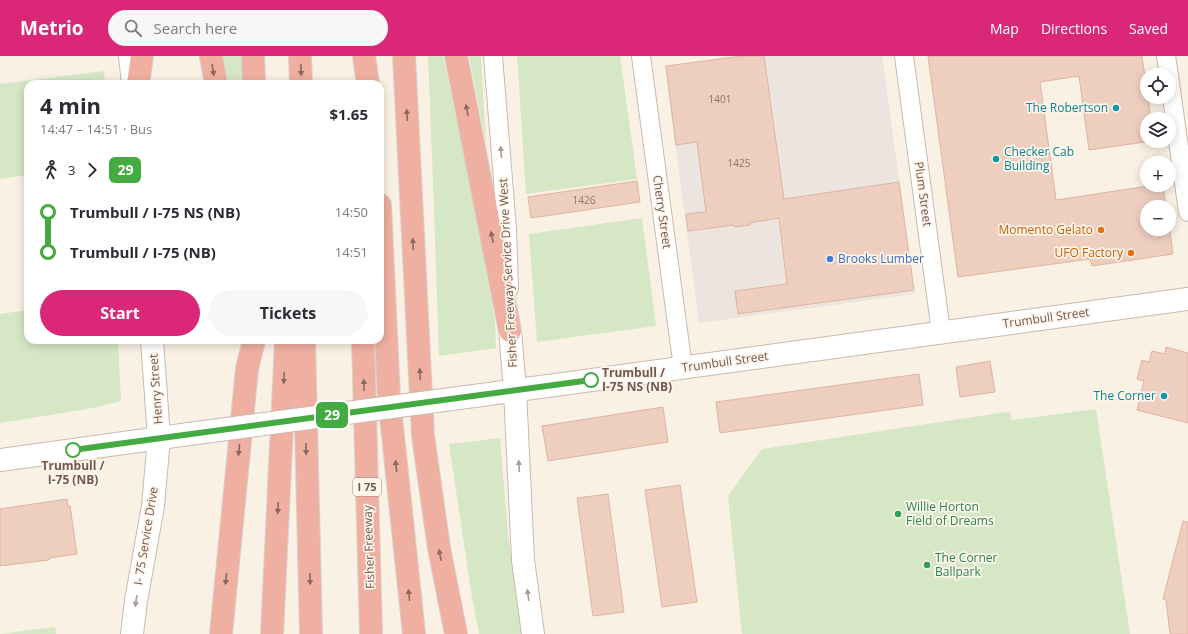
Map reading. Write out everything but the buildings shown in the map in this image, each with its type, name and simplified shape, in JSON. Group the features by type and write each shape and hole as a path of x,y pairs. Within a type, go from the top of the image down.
{"highway":[{"path":"139,80 142,56"},
{"path":"211,56 215,80"},
{"path":"253,56 254,80"},
{"path":"300,56 301,80"},
{"path":"354,56 355,80"},
{"path":"364,56 367,80"},
{"path":"404,56 423,436 439,548 456,634"},
{"path":"456,56 510,331"},
{"path":"384,291 389,398 414,634"},
{"path":"245,344 247,369"},
{"path":"221,634 247,369 253,344"},
{"path":"272,634 286,344"},
{"path":"304,344 311,634"},
{"name":"Fisher Freeway","path":"363,344 371,634"}],"street":[{"path":"130,56 133,80"},
{"name":"Fisher Freeway Service Drive West","path":"493,56 507,229 510,331 515,390 523,560 534,634"},
{"name":"Cherry Street","path":"641,56 684,368"},
{"name":"Plum Street","path":"904,56 941,332"},
{"path":"1166,56 1168,68"},
{"path":"1173,104 1188,212"},
{"name":"Trumbull Street","path":"0,460 684,368 1188,298"},
{"name":"Henry Street","path":"152,344 159,438"},
{"name":"I- 75 Service Drive","path":"132,634 136,601 153,506 159,438"}],"shaded area":[{"path":"742,56 882,56 915,294 699,323 665,66"}],"green space":[{"path":"223,56 242,56 243,80 226,80"},
{"path":"428,56 443,56 469,180 495,319 496,348 439,356 434,208"},
{"path":"469,56 481,56 486,144"},
{"path":"517,56 620,56 637,179 526,194"},
{"path":"104,71 105,80 32,80"},
{"path":"24,81 24,176 0,179 0,84"},
{"path":"642,218 656,326 537,342 529,234"},
{"path":"24,311 24,344 118,344 121,401 93,408 0,423 0,314"},
{"name":"The Corner Ballpark","path":"1096,409 1130,634 742,634 728,496 762,449 1006,412 1010,412 1012,420"},
{"path":"500,438 508,534 522,634 479,634 449,444"},
{"path":"55,627 56,634 0,634"}],"bus line":[{"name":"29","path":"73,450 591,380"}],"place":[{"name":"The Robertson","path":"1116,108"},
{"name":"Checker Cab Building","path":"996,159"},
{"name":"Momento Gelato","path":"1101,230"},
{"name":"UFO Factory","path":"1131,253"},
{"name":"Brooks Lumber","path":"830,259"},
{"name":"Trumbull / I-75 NS (NB)","path":"591,380"},
{"name":"The Corner","path":"1164,396"},
{"name":"Trumbull / I-75 (NB)","path":"73,450"},
{"name":"Willie Horton Field of Dreams","path":"898,514"},
{"name":"The Corner Ballpark","path":"927,565"}]}
